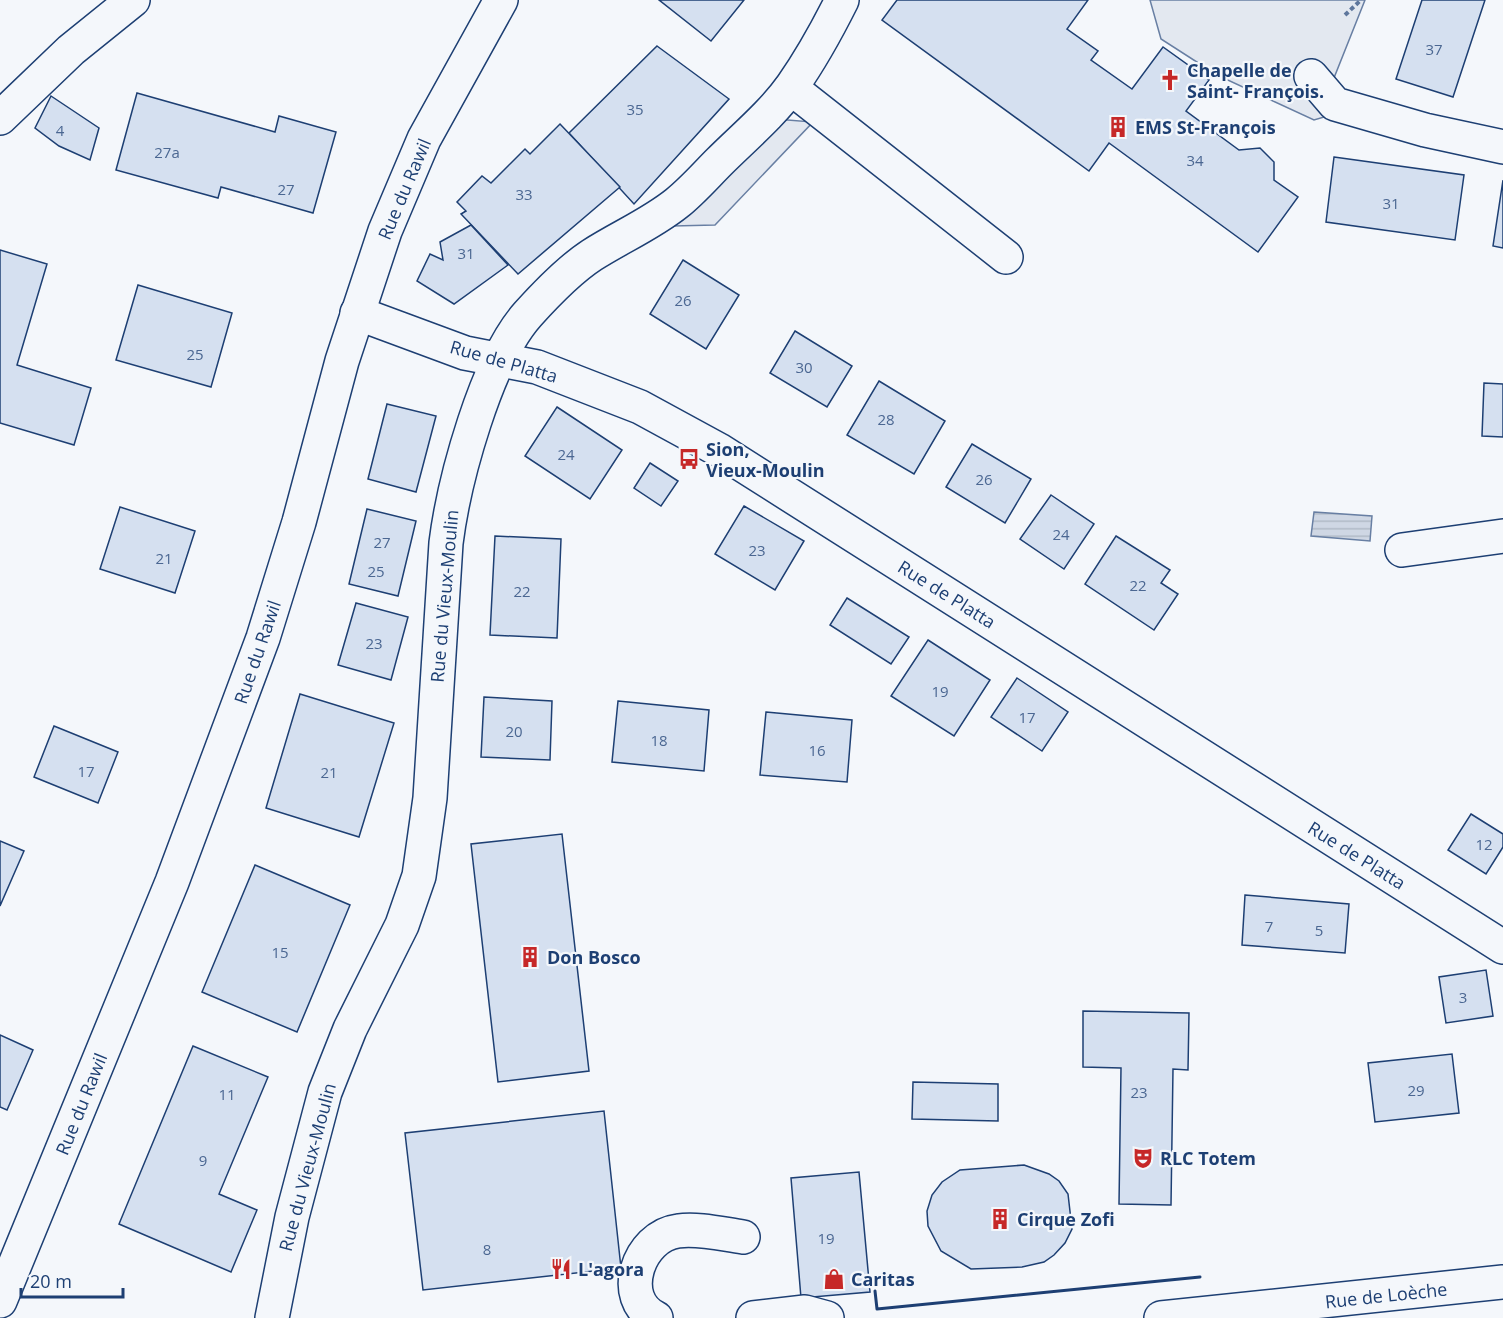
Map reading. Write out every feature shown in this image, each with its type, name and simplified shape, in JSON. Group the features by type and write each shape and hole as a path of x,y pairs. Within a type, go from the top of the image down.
{"street":[{"path":"0,118 71,50 133,0"},
{"name":"Rue du Rawil","path":"0,1301 172,882 248,680 299,522 357,313 403,184 453,84 501,0"},
{"name":"Rue du Vieux-Moulin","path":"272,1318 295,1206 325,1092 350,1029 402,925 419,876 430,798 446,543 451,508 464,456 501,358 527,316 558,284 591,256 678,203 790,88 818,45 842,0"},
{"path":"1311,76 1335,104 1425,130 1503,147"},
{"path":"790,88 1006,257"},
{"name":"Rue de Platta","path":"357,313 465,353 501,358 537,367 640,407 722,452 1503,947"},
{"path":"1402,550 1503,536"},
{"path":"656,1318 646,1313 638,1302 636,1282 638,1264 650,1245 677,1231 743,1237"},
{"name":"Rue de Loèche","path":"1161,1318 1503,1282"},
{"path":"753,1318 805,1312 827,1318"}],"path":[{"path":"1345,15 1361,0"}],"shaded area":[{"path":"1150,0 1365,0 1330,88 1331,115 1314,120 1217,75 1161,39"},
{"path":"775,119 813,122 715,225 673,226"},
{"path":"1314,512 1372,516 1370,541 1311,536"}],"building":[{"path":"659,0 744,0 711,41"},
{"name":"EMS St-François","path":"897,0 1088,0 1067,29 1098,51 1091,60 1132,89 1163,47 1209,80 1186,111 1239,150 1260,148 1274,162 1274,180 1298,197 1258,252 1109,143 1089,171 882,20"},
{"path":"1422,0 1485,0 1453,97 1396,79"},
{"path":"657,46 729,99 634,204 569,133"},
{"path":"137,93 275,132 279,116 336,132 313,213 221,187 218,198 116,170"},
{"path":"51,96 99,128 90,160 59,146 35,128"},
{"path":"560,124 620,187 518,274 461,214 466,211 457,202 482,176 491,183 525,149 530,154"},
{"path":"1334,157 1464,175 1455,240 1326,222"},
{"path":"1503,180 1503,248 1493,246"},
{"path":"471,225 508,265 454,304 417,281 430,254 443,260 440,242"},
{"path":"0,250 47,264 17,365 91,388 74,445 0,423"},
{"path":"683,260 739,295 706,349 650,314"},
{"path":"138,285 232,313 211,387 116,360"},
{"path":"795,331 852,366 827,407 770,373"},
{"path":"879,381 945,421 914,474 847,435"},
{"path":"1484,383 1503,384 1503,437 1482,436"},
{"path":"387,404 436,416 416,492 368,479"},
{"path":"557,407 622,450 590,499 525,456"},
{"path":"972,444 1031,479 1005,523 946,487"},
{"path":"650,463 678,481 661,506 634,488"},
{"path":"1051,495 1094,524 1064,569 1020,539"},
{"path":"744,506 804,541 775,590 715,554"},
{"path":"120,507 195,531 175,593 100,569"},
{"path":"367,509 416,521 398,596 349,584"},
{"path":"495,536 561,539 557,638 490,635"},
{"path":"1116,536 1170,570 1161,583 1178,594 1154,630 1085,584"},
{"path":"847,598 909,637 891,664 830,625"},
{"path":"356,603 408,617 391,680 338,665"},
{"path":"928,640 990,680 954,736 891,696"},
{"path":"1017,678 1068,712 1042,751 991,717"},
{"path":"300,694 394,723 359,837 266,808"},
{"path":"484,697 552,701 550,760 481,757"},
{"path":"618,701 709,710 704,771 612,762"},
{"path":"766,712 852,720 847,782 760,775"},
{"path":"54,726 118,752 98,803 34,777"},
{"path":"1471,814 1503,834 1503,847 1486,874 1448,850"},
{"name":"Don Bosco","path":"562,834 589,1071 498,1082 471,844"},
{"path":"0,841 24,851 0,906"},
{"path":"255,865 350,905 297,1032 202,992"},
{"path":"1245,895 1349,904 1345,953 1242,945"},
{"path":"1486,970 1493,1016 1446,1023 1439,977"},
{"path":"1083,1011 1189,1013 1188,1070 1173,1069 1171,1205 1119,1204 1121,1068 1083,1067"},
{"path":"0,1035 33,1050 7,1110 0,1107"},
{"path":"193,1046 268,1077 219,1194 257,1210 231,1272 119,1224"},
{"path":"1452,1054 1459,1113 1375,1122 1368,1063"},
{"path":"913,1082 998,1084 998,1121 912,1119"},
{"path":"604,1111 621,1268 423,1290 405,1133"},
{"name":"Cirque Zofi","path":"1024,1165 1049,1174 1059,1181 1068,1194 1072,1229 1065,1243 1054,1255 1044,1262 1022,1267 971,1269 941,1251 928,1226 927,1211 932,1195 942,1182 960,1170"},
{"path":"859,1172 870,1292 801,1298 791,1178"}],"wall":[{"path":"875,1291 877,1309 1200,1277"}],"place":[{"name":"Chapelle de Saint- François.","path":"1170,80"},
{"name":"EMS St-François","path":"1118,127"},
{"name":"Sion, Vieux-Moulin","path":"689,459"},
{"name":"Don Bosco","path":"530,957"},
{"name":"RLC Totem","path":"1143,1158"},
{"name":"Cirque Zofi","path":"1000,1219"},
{"name":"L'agora","path":"561,1269"},
{"name":"Caritas","path":"834,1279"}]}
